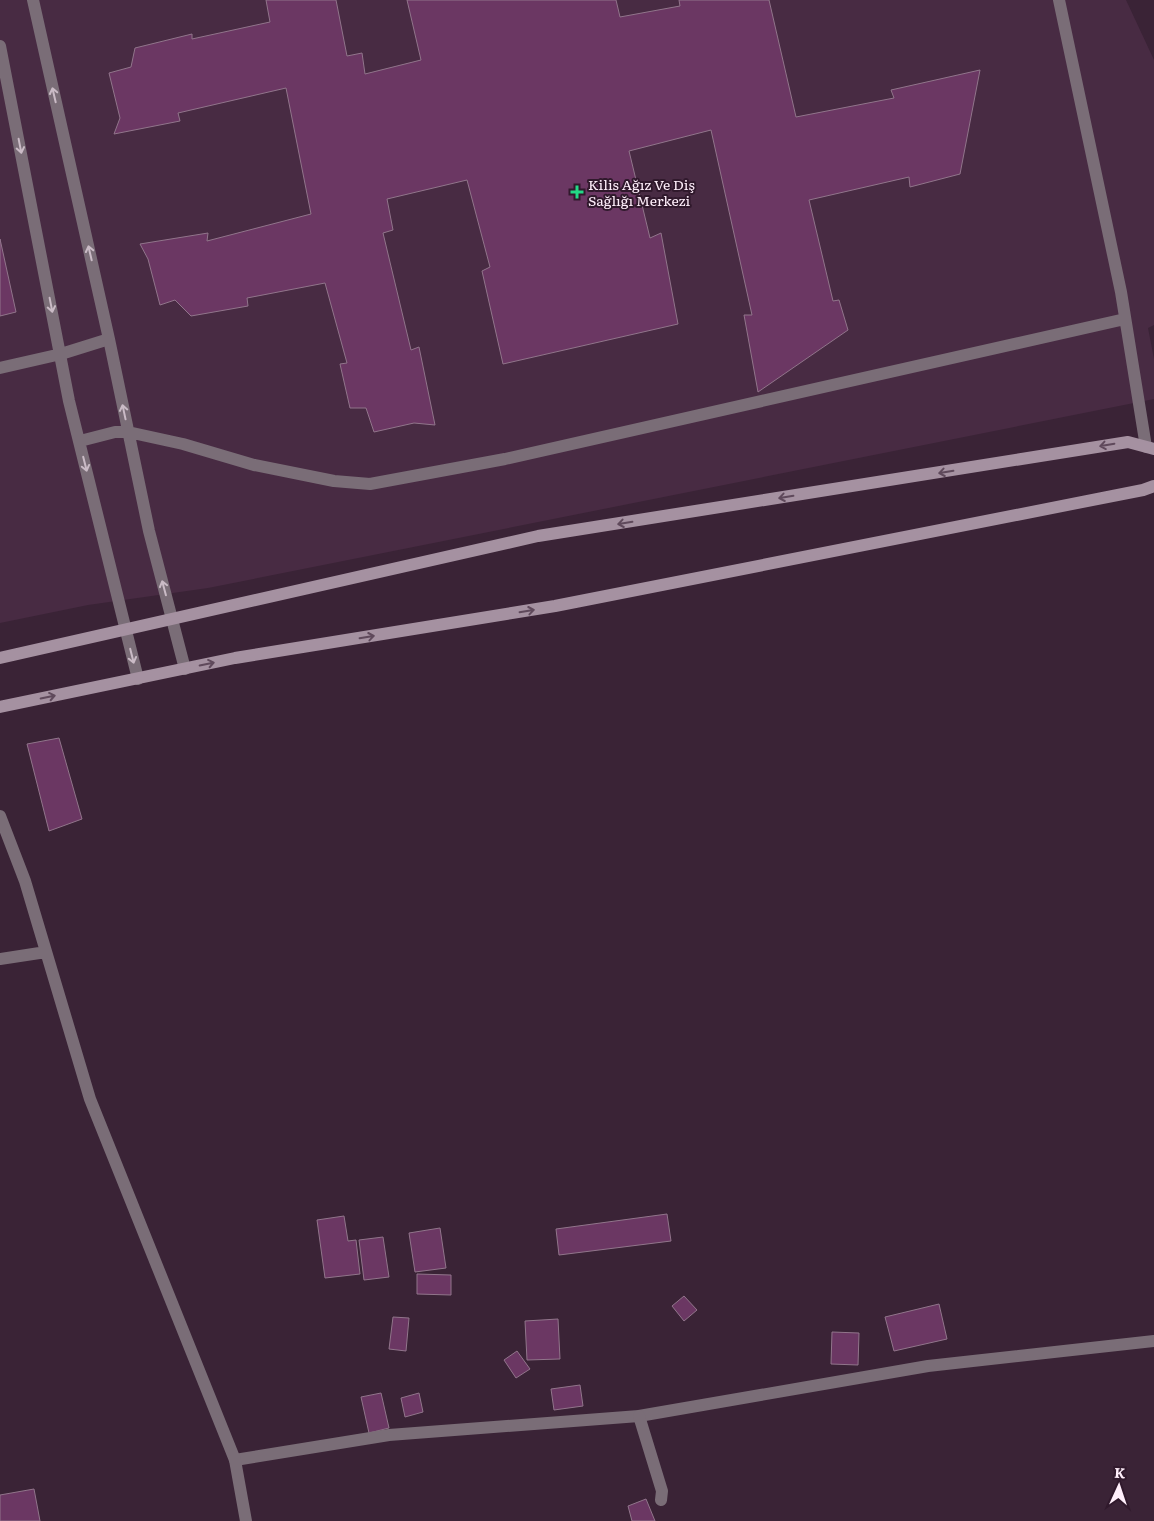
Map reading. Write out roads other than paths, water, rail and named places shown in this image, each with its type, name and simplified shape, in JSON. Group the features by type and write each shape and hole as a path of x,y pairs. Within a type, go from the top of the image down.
{"street":[{"path":"33,0 109,339 149,531 186,668"},
{"path":"0,658 538,536 1128,442 1150,448 1121,292 1059,0"},
{"path":"0,46 70,401 138,679"},
{"path":"80,441 114,432 128,432 183,444 254,465 334,481 370,484 505,459 1125,319"},
{"path":"0,368 61,354 109,339"},
{"path":"0,707 245,657 555,606 1134,492 1154,486"},
{"path":"0,816 26,881 90,1099 235,1460 246,1521"},
{"path":"0,959 46,952"},
{"path":"235,1460 389,1435 640,1416 928,1366 1154,1341"},
{"path":"640,1416 662,1491 661,1500"}],"place":[{"name":"Kilis Ağız Ve Diş Sağlığı Merkezi","path":"577,192"}]}
